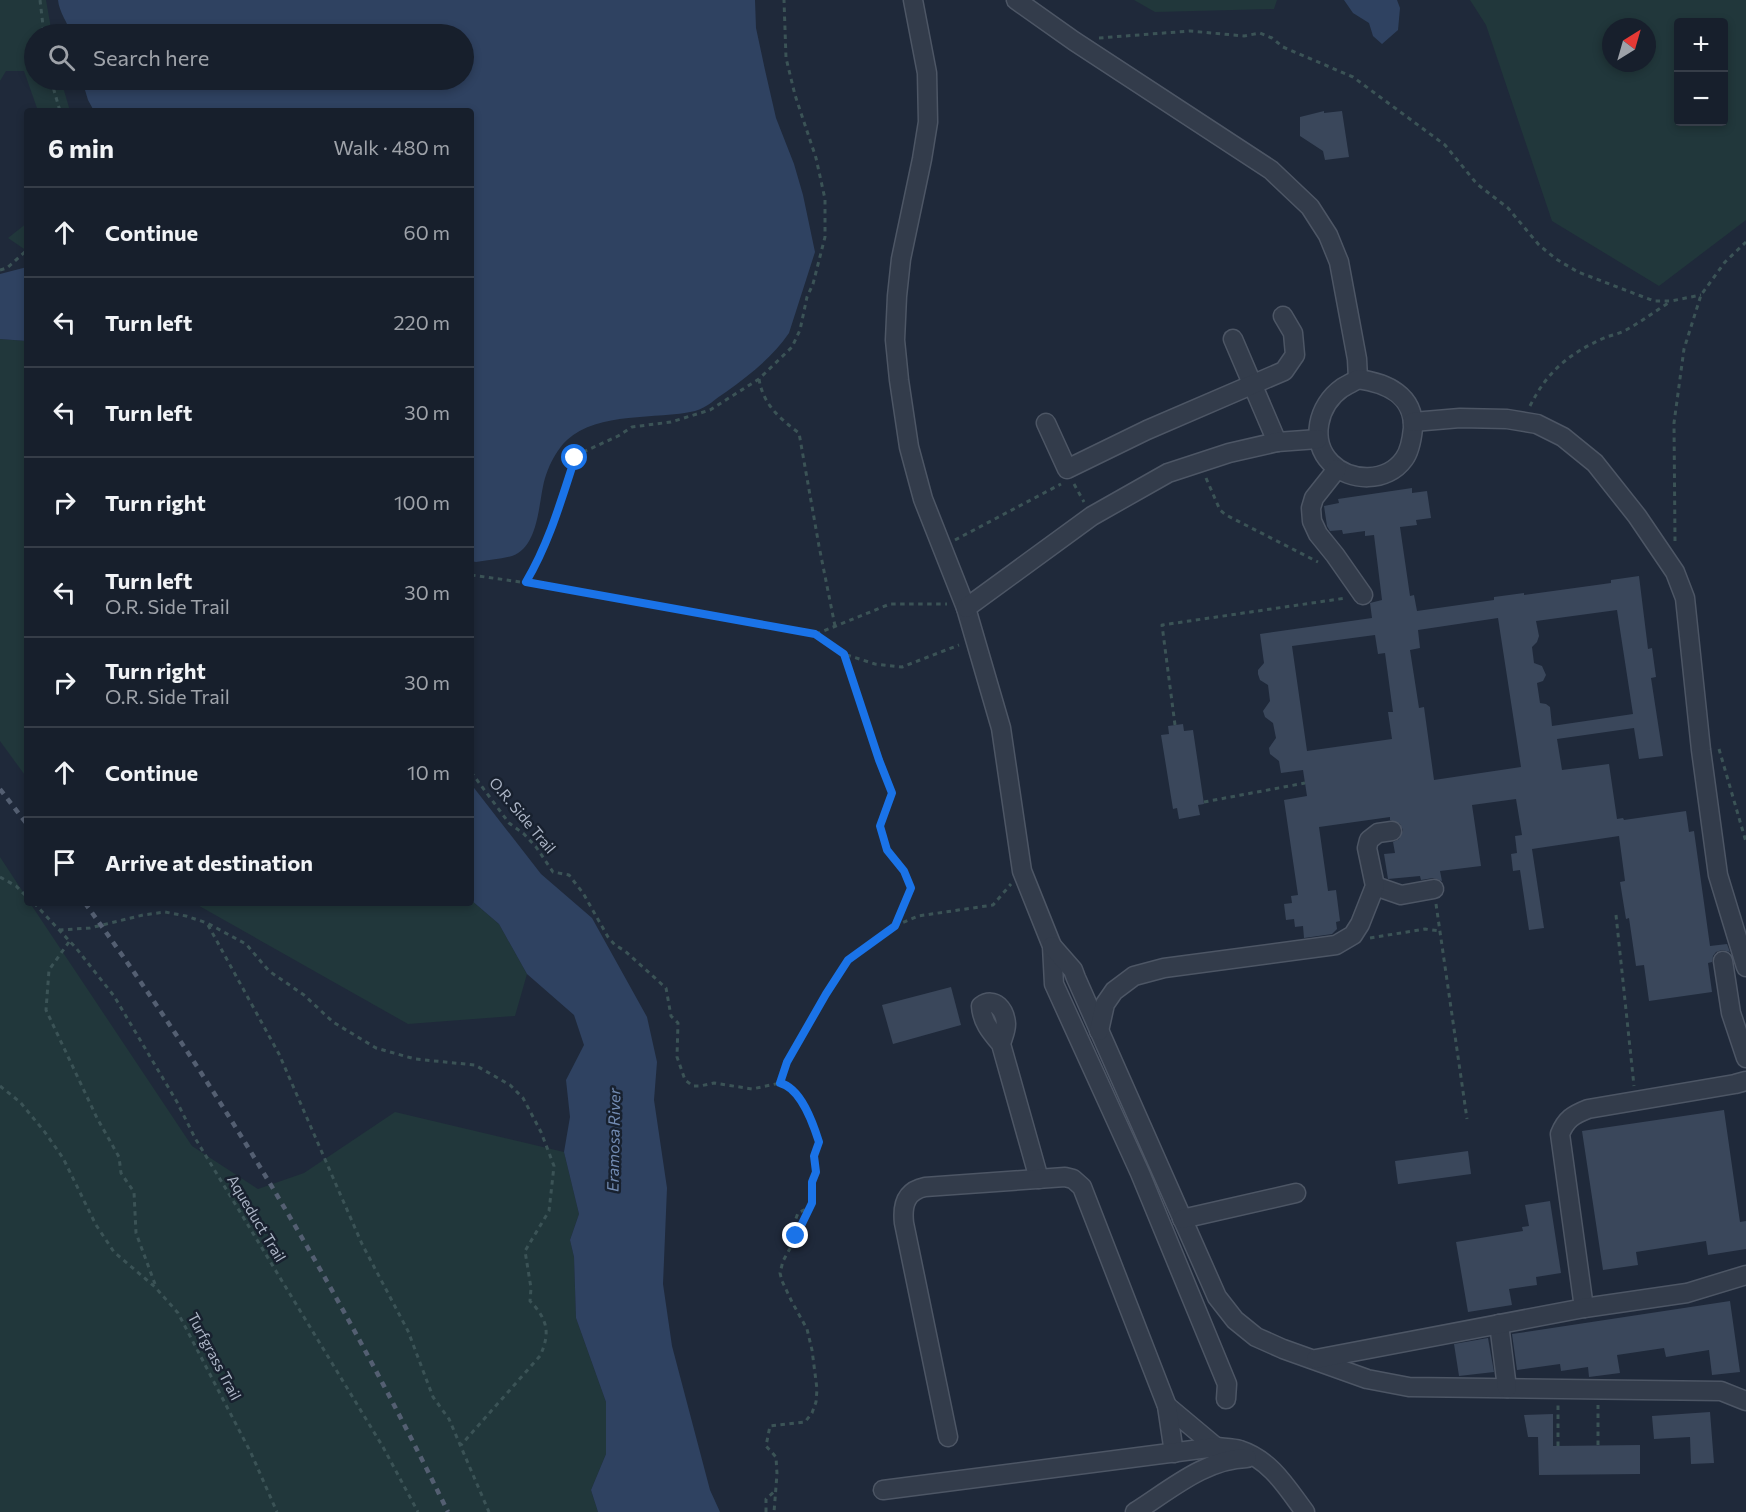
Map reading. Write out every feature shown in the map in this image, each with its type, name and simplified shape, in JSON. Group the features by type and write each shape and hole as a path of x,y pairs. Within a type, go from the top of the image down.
{"lane":[{"path":"913,0 927,73 928,122 901,259 897,296 895,340 898,380 909,447 923,499 965,605 1001,729 1022,871 1052,946 1054,984 1140,1173 1227,1384 1226,1399"},
{"path":"1016,0 1074,41 1271,170 1310,207 1328,235 1339,262 1358,359 1358,380"},
{"path":"1046,423 1069,474 1147,430 1284,371 1295,355 1293,333 1283,316"},
{"path":"1233,339 1277,442"},
{"path":"1358,380 1378,382 1396,392 1409,406 1413,422 1412,438 1404,459 1390,471 1373,477 1353,477 1337,469 1326,458 1318,439 1319,421 1327,404 1341,389 1358,380"},
{"path":"1413,422 1460,418 1507,418 1537,424 1563,437 1595,463 1637,516 1675,572 1685,598 1701,750 1718,875 1746,967"},
{"path":"965,605 1092,516 1168,473 1229,453 1277,442 1318,439"},
{"path":"1337,469 1314,498 1311,508 1312,521 1318,534 1363,595"},
{"path":"1100,1031 1105,1004 1114,991 1134,976 1164,968 1336,945 1353,935 1360,924 1375,886 1367,848 1369,840 1378,833 1392,831"},
{"path":"1375,886 1401,895 1435,894"},
{"path":"1052,946 1073,970 1217,1297 1235,1320 1256,1336 1283,1349 1367,1378 1409,1387 1721,1391 1746,1401"},
{"path":"1723,961 1731,1013 1746,1058"},
{"path":"1001,1044 1039,1179"},
{"path":"1584,1308 1560,1134 1564,1124 1571,1116 1588,1109 1746,1081"},
{"path":"948,1437 903,1223 903,1207 910,1193 925,1187 1065,1177 1073,1179 1082,1187 1167,1406 1174,1453"},
{"path":"1182,1218 1296,1193"},
{"path":"1314,1359 1584,1308 1688,1293 1746,1275"},
{"path":"1498,1324 1507,1388"},
{"path":"1167,1406 1216,1447"},
{"path":"883,1490 1216,1447 1240,1450 1271,1468 1285,1483 1296,1508"},
{"path":"1135,1512 1200,1470 1219,1461 1255,1457"}],"path":[{"path":"40,0 44,24"},
{"path":"526,582 542,555 575,458 579,454 632,427 671,422 710,410 759,378 792,346 800,330 807,297 813,284 825,237 825,199 819,168 795,95 786,58 783,0"},
{"path":"1074,41 1190,31 1244,36 1260,33 1272,38 1283,47 1353,77 1445,145 1477,184 1508,208 1539,245 1556,259 1578,272 1654,301 1671,301 1701,295"},
{"path":"54,90 59,108"},
{"path":"1675,572 1674,423 1684,349 1701,295 1725,262 1746,243"},
{"path":"0,270 8,268 24,253"},
{"path":"1522,422 1540,386 1568,357 1604,338 1626,330 1671,301"},
{"path":"759,378 766,402 778,418 799,433 835,626"},
{"path":"1199,463 1220,510 1321,564"},
{"path":"943,546 1069,474 1092,516"},
{"path":"474,575 526,582 815,634 844,654 875,664 902,667 976,640"},
{"path":"1175,725 1162,625 1363,595"},
{"path":"815,634 890,604 965,605"},
{"path":"844,654 892,793 880,826 887,850 904,871 911,888 895,926"},
{"path":"1716,743 1746,842"},
{"name":"O.R. Side Trail","path":"474,776 510,824 536,847 553,872 569,875 583,893 615,945 626,951 666,988 671,1016 678,1023 677,1057 685,1080 693,1086 714,1083 752,1089 780,1083"},
{"path":"1204,802 1305,783"},
{"path":"774,1512 776,1457 766,1446 770,1426 805,1422 816,1402 817,1389 807,1329 792,1302 780,1272 813,1195 812,1182 816,1172 814,1156 819,1142 806,1108 788,1085 780,1083 787,1062 848,960 895,926 918,916 993,905 1022,871"},
{"path":"0,877 16,886 24,894"},
{"path":"1435,894 1467,1119"},
{"name":"Aqueduct Trail","path":"37,906 114,996 177,1102 195,1138 383,1447 418,1512"},
{"path":"59,930 90,928 142,915 165,912 207,923 246,944 269,971 304,995 333,1022 376,1048 415,1059 475,1065 510,1085 523,1098 541,1132 554,1166 549,1211 525,1251 531,1288 530,1301 543,1315 547,1342 540,1356 461,1445"},
{"path":"1616,915 1635,1091"},
{"path":"207,923 279,1054 362,1245 408,1331 433,1397 449,1419 489,1512"},
{"path":"1369,939 1425,929 1440,931"},
{"path":"69,942 49,970 46,1010 97,1118 119,1157 121,1173 134,1192 136,1233 156,1287"},
{"name":"Turfgrass Trail","path":"0,1086 20,1102 63,1158 96,1225 114,1252 156,1287 178,1313 251,1453 276,1512"},
{"path":"796,1236 795,1221 798,1213 808,1208"},
{"path":"1558,1389 1558,1446"},
{"path":"1598,1390 1598,1445"},
{"path":"766,1512 766,1499 775,1491"}],"green space":[{"path":"0,0 46,0 50,24 24,24 24,71 6,71 0,81"},
{"path":"1134,0 1277,0 1274,9 1155,12"},
{"path":"1470,0 1746,0 1746,220 1659,286 1552,221 1486,25"},
{"path":"31,90 64,90 69,108 37,108"},
{"path":"24,225 24,249 8,238"},
{"path":"0,339 24,341 24,774 0,741"},
{"path":"0,857 24,893 24,906 32,906 192,1146 258,1189 304,1173 395,1112 564,1152 579,1214 570,1240 574,1257 576,1318 606,1402 606,1454 591,1490 598,1512 0,1512"},
{"path":"474,903 499,924 527,974 515,1016 408,1024 199,906 474,906"}],"water":[{"path":"58,0 755,0 756,28 776,118 794,164 815,252 789,333 760,365 704,408 680,414 611,420 595,424 567,440 557,451 548,470 543,484 537,520 528,542 521,551 512,556 474,562 474,108 92,108 85,90 474,90 474,24 67,24"},
{"path":"1344,0 1397,0 1400,8 1398,30 1382,44 1373,36 1369,23 1353,13"},
{"path":"24,268 24,341 0,339 0,274"},
{"name":"Eramosa River","path":"474,788 541,874 592,918 647,1017 657,1062 654,1100 667,1188 663,1284 672,1346 710,1490 720,1512 598,1512 591,1490 606,1454 606,1402 576,1318 574,1257 570,1240 579,1214 564,1152 570,1117 566,1080 584,1045 574,1015 527,974 499,924 474,903"}],"building":[{"path":"1324,111 1324,113 1342,111 1349,157 1325,160 1323,151 1300,136 1300,117"},
{"path":"1412,488 1412,493 1427,491 1431,518 1416,520 1417,525 1400,527 1410,596 1414,595 1417,611 1494,600 1494,597 1611,583 1611,580 1639,576 1648,649 1652,648 1656,677 1651,678 1663,756 1639,759 1634,728 1557,739 1562,770 1609,764 1617,819 1686,811 1689,832 1694,831 1710,946 1727,944 1730,952 1722,950 1716,952 1712,962 1708,963 1712,992 1649,1001 1644,965 1636,966 1629,918 1626,919 1620,882 1625,881 1619,836 1532,849 1544,928 1529,930 1520,870 1513,871 1511,854 1517,853 1515,836 1522,835 1516,799 1472,805 1481,866 1440,871 1442,881 1433,878 1421,880 1420,876 1388,879 1384,854 1395,853 1393,842 1399,839 1403,830 1400,824 1390,820 1390,817 1319,827 1328,891 1336,890 1340,921 1336,922 1337,929 1332,934 1304,938 1303,926 1295,927 1294,919 1286,920 1284,904 1292,903 1291,896 1298,895 1284,800 1307,796 1303,770 1281,773 1279,761 1270,754 1269,748 1276,738 1273,723 1265,717 1263,711 1270,701 1268,685 1260,680 1258,674 1258,670 1264,663 1260,634 1372,618 1370,603 1382,600 1374,535 1365,536 1365,531 1343,534 1342,530 1330,531 1324,506 1339,503 1338,499","holes":["1617,610 1633,714 1552,726 1550,707 1540,703 1537,683 1543,681 1546,675 1542,666 1534,663 1532,647 1539,636 1536,621","1498,618 1521,767 1434,780 1424,707 1419,708 1410,650 1420,648 1418,630","1375,635 1378,654 1385,653 1393,712 1388,712 1392,739 1307,751 1292,646"]},
{"path":"1183,724 1184,731 1193,730 1204,804 1198,805 1200,815 1179,819 1177,808 1173,809 1161,735 1169,734 1168,726"},
{"path":"951,987 961,1025 893,1044 882,1005"},
{"path":"1724,1110 1740,1222 1746,1221 1746,1249 1708,1255 1706,1241 1636,1252 1638,1265 1603,1270 1582,1131"},
{"path":"1468,1151 1471,1174 1398,1184 1395,1161"},
{"path":"1550,1201 1561,1273 1536,1277 1537,1285 1509,1289 1512,1305 1468,1312 1456,1242 1523,1231 1522,1227 1529,1226 1525,1205"},
{"path":"1730,1301 1740,1372 1712,1375 1709,1350 1666,1357 1664,1348 1617,1355 1620,1373 1589,1377 1588,1367 1561,1371 1560,1364 1517,1370 1512,1334"},
{"path":"1488,1338 1494,1372 1459,1376 1454,1344"},
{"path":"1710,1412 1714,1463 1691,1464 1690,1437 1654,1439 1652,1416"},
{"path":"1553,1414 1553,1446 1640,1445 1640,1474 1539,1475 1538,1437 1528,1437 1524,1415"}],"railway":[{"path":"0,789 24,820"},
{"path":"87,906 186,1049 280,1200 367,1354 448,1512"}],"route":[{"path":"575,458 542,555 526,582 815,634 844,654 892,793 880,826 887,850 904,871 911,888 895,926 848,960 787,1062 780,1083 788,1085 806,1108 819,1142 814,1156 816,1172 812,1182 812,1203 796,1236"}]}
